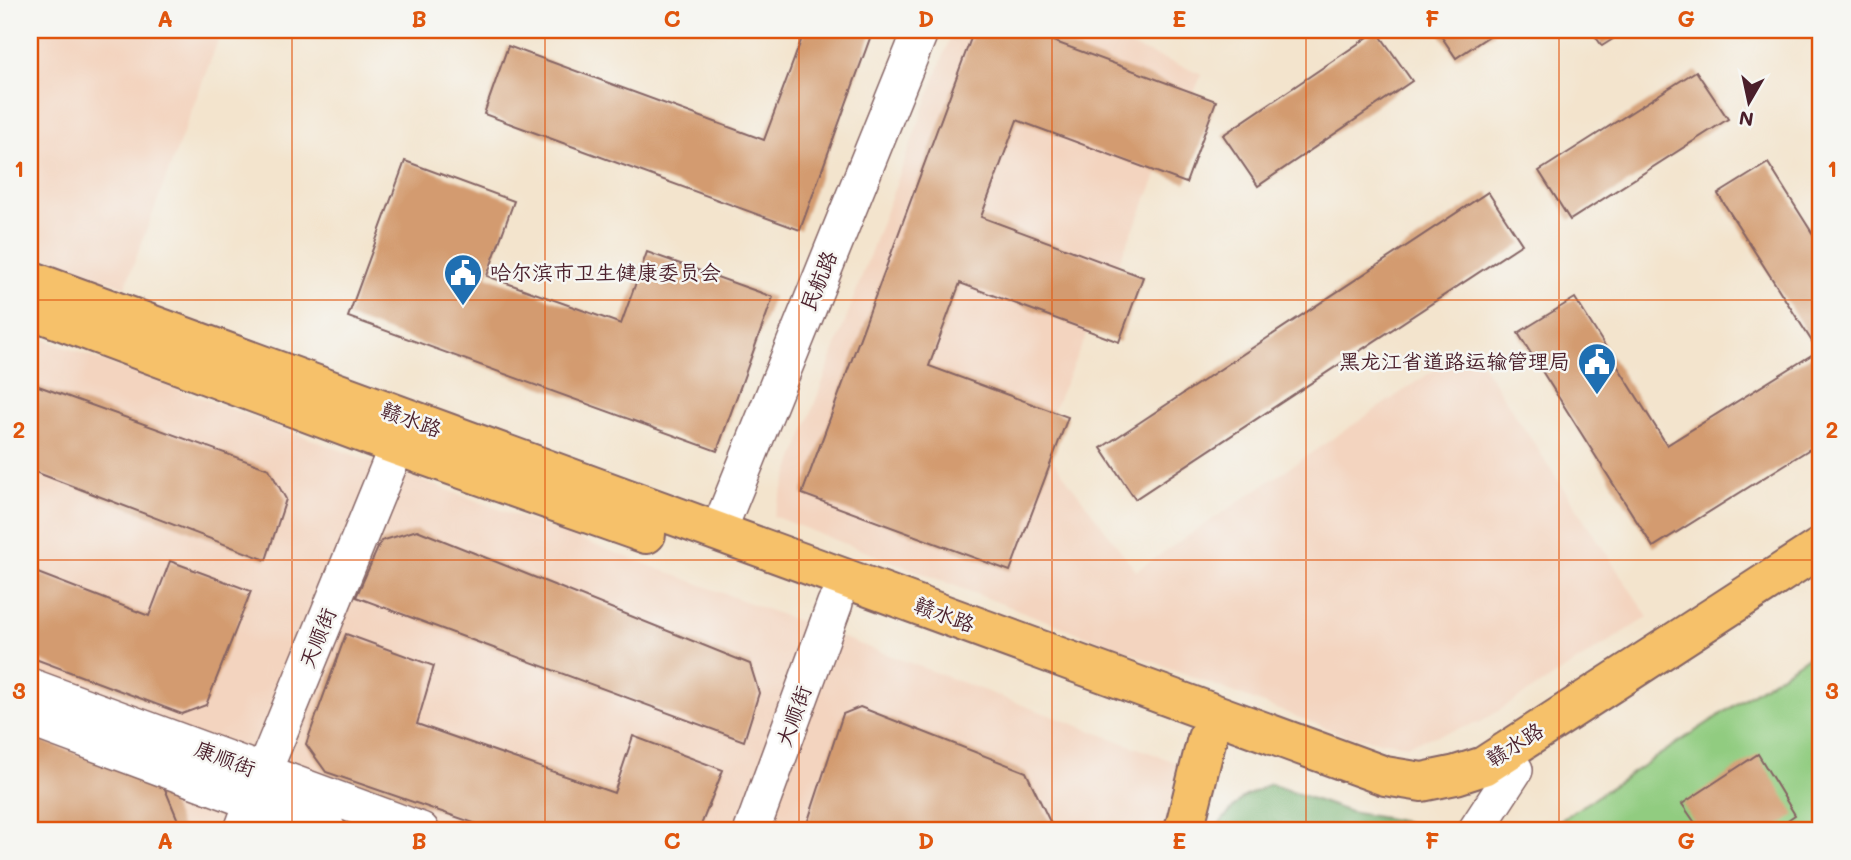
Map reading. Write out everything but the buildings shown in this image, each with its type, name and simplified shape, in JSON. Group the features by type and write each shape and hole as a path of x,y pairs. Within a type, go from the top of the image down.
{"main road":[{"name":"赣水路","path":"30,280 1385,776 1422,782 1484,766 1821,547"},
{"name":"赣水路","path":"30,309 397,446 1338,785 1424,799 1469,792 1515,770 1821,569"},
{"path":"1184,830 1207,738"}],"street":[{"name":"民航路","path":"718,532 921,30"},
{"name":"天顺街","path":"253,802 397,446"},
{"name":"大顺街","path":"752,830 835,603"},
{"name":"康顺街","path":"30,686 253,802 421,830"},
{"name":"康顺街","path":"30,719 328,830"},
{"name":"赣水路","path":"1476,830 1515,770"}],"shaded area":[{"path":"30,30 222,30 125,287 30,251"},
{"path":"953,30 1090,30 1202,74 1039,442 1136,571 1470,346 1648,617 1481,722 1406,745 1347,736 773,516"},
{"path":"30,334 1183,765 1167,830 30,830"}],"green space":[{"path":"1821,648 1821,830 1546,830"},
{"path":"1270,784 1350,812 1402,821 1427,830 1218,830 1220,823 1242,798"}],"place":[{"name":"哈尔滨市卫生健康委员会","path":"463,307"},
{"name":"黑龙江省道路运输管理局","path":"1597,396"}]}
